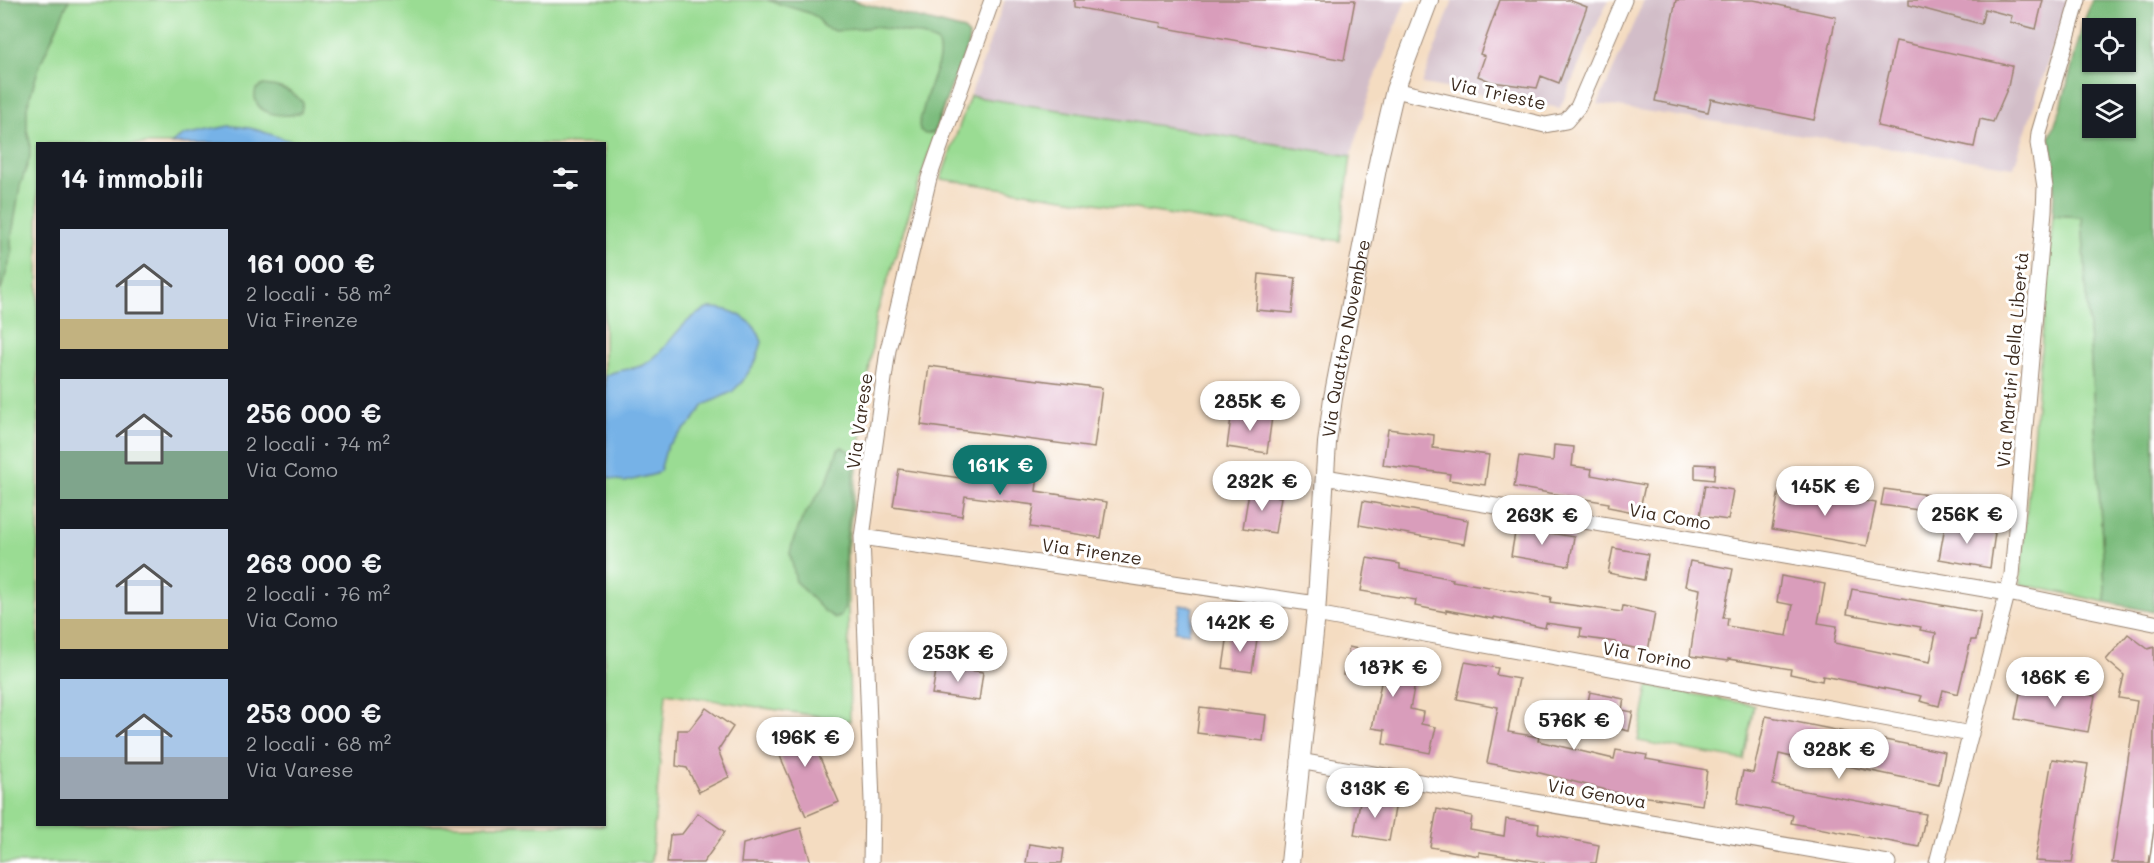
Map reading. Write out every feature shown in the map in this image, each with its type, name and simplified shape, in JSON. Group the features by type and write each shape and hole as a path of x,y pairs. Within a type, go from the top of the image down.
{"street":[{"name":"Via Varese","path":"871,863 872,802 862,537 888,350 927,189 993,0"},
{"name":"Via Quattro Novembre","path":"1290,863 1316,609 1333,398 1379,158 1395,90 1429,0"},
{"name":"Via Trieste","path":"1395,90 1545,125 1566,121 1578,107 1624,0"},
{"name":"Via Martiri della Libertà","path":"1937,863 2012,574 2044,211 2045,187 2038,138 2078,0"},
{"name":"Via Como","path":"1325,477 2008,593 2154,623"},
{"name":"Via Firenze","path":"862,537 1316,609"},
{"name":"Via Torino","path":"1316,609 1971,734"},
{"name":"Via Genova","path":"1299,761 1888,863"}],"shaded area":[{"path":"1005,0 1406,0 1372,85 1351,156 970,96"},
{"path":"1453,0 1608,0 1560,108 1422,84"},
{"path":"1644,0 2068,0 2014,167 1598,104"}],"green space":[{"path":"0,0 820,0 966,38 876,316 847,550 850,721 666,693 651,863 0,863"},
{"path":"0,0 69,0 39,67 27,107 30,157 20,186 11,241 12,254 0,293"},
{"path":"767,0 850,0 964,30 969,35 968,44 933,133 925,134 920,130 919,124 938,63 937,42 917,34 875,27 835,31 824,27 817,17 809,13"},
{"path":"2092,0 2154,0 2154,612 2106,602 2082,217 2053,215 2055,168 2050,137 2061,108 2082,28 2082,72 2136,72 2136,18 2085,18"},
{"path":"263,85 280,88 295,95 303,103 301,112 278,115 263,109 257,104 255,97 256,89"},
{"path":"970,96 1351,156 1340,241 941,179"},
{"path":"2053,215 2082,217 2106,602 2020,584"},
{"path":"842,447 850,451 855,464 845,549 845,607 841,616 835,618 824,611 796,582 790,553 802,519 827,481 838,450"},
{"path":"1648,686 1754,705 1744,760 1638,741"}],"water":[{"path":"239,126 297,142 173,142 184,135"},
{"path":"709,308 717,308 734,312 748,321 759,334 762,342 756,361 732,392 704,405 693,421 667,446 660,471 625,482 606,477 606,376 635,368 654,358 681,327"},
{"path":"1180,605 1193,607 1189,633 1175,631"}],"building":[{"path":"1074,0 1355,0 1344,60 1160,27 1161,23 1074,7"},
{"path":"1500,0 1569,0 1587,7 1559,83 1541,76 1537,88 1492,82 1478,76 1485,56 1480,54"},
{"path":"1676,0 1754,0 1836,17 1814,120 1711,99 1708,112 1655,101"},
{"path":"1909,0 2043,0 2036,29 2010,22 2012,16 1985,9 1981,24 1909,5"},
{"path":"1896,41 2012,66 2008,87 1993,122 1980,119 1974,147 1877,126"},
{"path":"1259,274 1296,278 1292,313 1256,310"},
{"path":"929,366 1102,388 1094,448 921,425"},
{"path":"1232,411 1272,417 1267,453 1227,447"},
{"path":"1388,429 1434,435 1433,448 1489,455 1485,485 1449,480 1450,474 1383,465"},
{"path":"1554,445 1574,447 1572,466 1592,469 1591,475 1645,485 1639,513 1608,507 1609,503 1514,487 1519,456 1553,461"},
{"path":"970,458 1039,468 1036,491 1107,502 1101,538 1030,527 1034,505 965,496 962,516 893,506 899,469 967,479"},
{"path":"1695,464 1715,465 1714,480 1695,478"},
{"path":"1705,485 1733,490 1728,520 1700,516"},
{"path":"1884,489 1937,496 1934,512 1881,505"},
{"path":"1779,490 1841,501 1842,497 1876,503 1867,546 1772,529"},
{"path":"1249,492 1281,497 1275,533 1243,528"},
{"path":"1363,501 1468,520 1464,544 1359,525"},
{"path":"1946,520 1965,523 1965,528 1995,533 1990,568 1939,559"},
{"path":"1516,527 1574,537 1569,566 1511,556"},
{"path":"1613,548 1648,554 1644,580 1608,573"},
{"path":"1367,558 1400,564 1400,569 1453,579 1452,581 1551,597 1550,602 1622,612 1623,606 1655,613 1648,651 1615,644 1615,642 1580,637 1581,628 1546,623 1545,628 1494,617 1494,619 1446,610 1446,612 1415,606 1416,600 1361,591"},
{"path":"1690,561 1733,569 1723,618 1728,618 1727,626 1787,636 1793,605 1777,602 1781,576 1825,584 1818,623 1837,626 1834,643 1930,662 1936,633 1920,630 1921,627 1847,614 1852,589 1981,612 1976,640 1971,640 1958,694 1943,690 1939,706 1920,701 1922,696 1823,676 1822,681 1790,674 1791,669 1728,659 1728,661 1690,656 1700,589 1685,586"},
{"path":"1228,634 1257,639 1252,672 1223,668"},
{"path":"2128,634 2148,649 2154,647 2154,829 2149,863 2112,863 2137,701 2119,698 2124,675 2106,660"},
{"path":"1349,647 1419,662 1410,709 1423,712 1421,724 1436,727 1430,753 1383,744 1385,730 1372,728 1381,683 1343,675"},
{"path":"1465,662 1498,668 1496,675 1519,679 1508,732 1539,737 1538,741 1614,759 1616,750 1647,755 1646,759 1707,770 1702,805 1614,792 1540,773 1487,763 1498,707 1457,699"},
{"path":"937,665 983,672 979,701 932,694"},
{"path":"2022,683 2095,696 2088,732 2015,719"},
{"path":"1590,692 1624,699 1622,710 1633,712 1629,731 1584,721"},
{"path":"1200,707 1266,715 1263,741 1197,733"},
{"path":"706,708 733,727 718,750 729,777 699,792 687,768 676,766 678,730 689,730"},
{"path":"1766,716 1945,752 1939,785 1779,754 1773,785 1926,814 1919,847 1791,823 1793,815 1737,804 1743,771 1753,773"},
{"path":"804,721 839,802 806,816 771,735"},
{"path":"2052,759 2088,764 2072,863 2035,861"},
{"path":"1361,796 1396,803 1389,841 1354,835"},
{"path":"1437,809 1472,816 1470,830 1504,836 1506,819 1539,824 1538,833 1599,845 1596,863 1548,863 1479,852 1479,856 1430,847"},
{"path":"698,813 725,832 703,863 667,863 670,835 682,834"},
{"path":"801,828 811,863 741,863 743,844"},
{"path":"1029,844 1064,849 1062,863 1026,863"}]}
